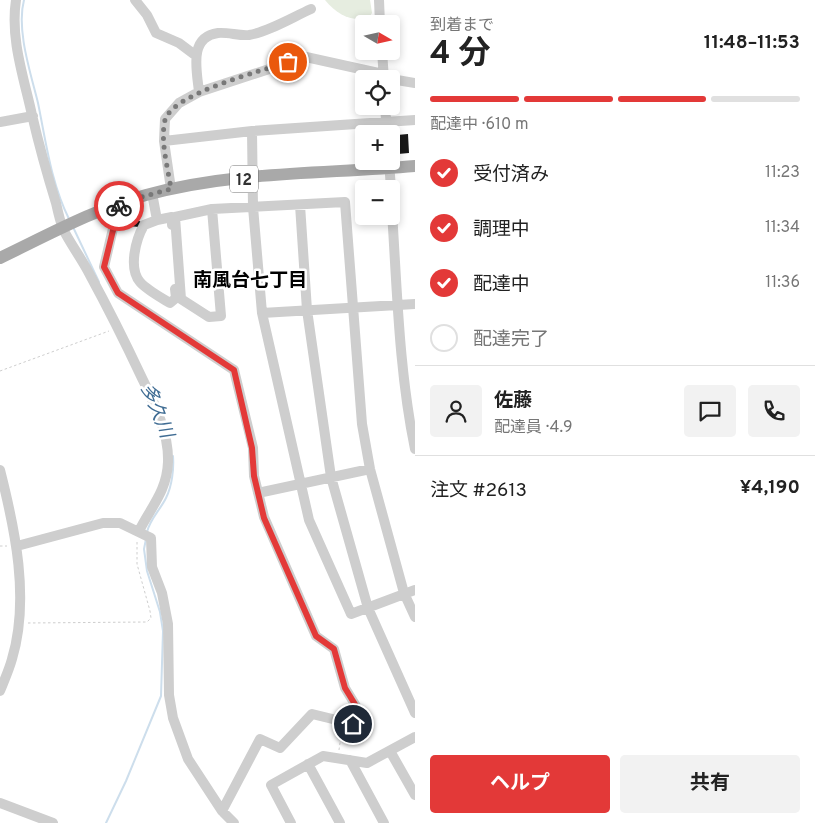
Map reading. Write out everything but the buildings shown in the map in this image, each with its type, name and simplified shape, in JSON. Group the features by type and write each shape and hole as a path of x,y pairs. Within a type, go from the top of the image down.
{"main road":[{"name":"12","path":"400,165 415,166"},
{"name":"12","path":"0,258 78,220 119,203 152,193 253,177 355,168"}],"street":[{"path":"16,0 14,31 43,164 63,228 93,276 159,415 168,451 168,469 162,492 147,515 145,534 152,567 162,593 168,624 169,695 173,718 188,759 222,811 234,823"},
{"path":"135,0 147,15 156,33 179,43 195,55"},
{"path":"379,0 380,15"},
{"path":"200,92 195,55 202,41 213,35 249,35 311,9"},
{"path":"171,189 164,140 165,119 179,103 200,92 306,57 356,70"},
{"path":"400,80 415,83"},
{"path":"386,115 386,125"},
{"path":"0,122 33,116"},
{"path":"164,140 252,131 415,120"},
{"path":"252,131 254,207 262,313 299,484 309,520 351,614 415,590"},
{"path":"152,193 157,220"},
{"path":"212,209 221,316 210,317 181,299 175,217 212,209 345,202 362,424 370,469 404,593 415,617"},
{"path":"119,203 104,267 110,282 118,293 234,370 252,448 254,476 264,518 316,636 334,649 345,688 356,706 353,724 312,714 280,748 260,739 222,811"},
{"path":"300,205 307,310 331,478 368,608 415,713"},
{"path":"172,217 176,298 170,303 139,282 134,268 140,233 144,225 157,220 172,217"},
{"path":"393,225 408,416 415,449"},
{"path":"93,276 110,282"},
{"path":"262,313 415,304"},
{"path":"258,493 370,469"},
{"path":"0,470 17,546 18,622 12,659 0,692"},
{"path":"17,546 103,523 120,523 145,534"},
{"path":"291,823 271,785 323,756 367,763 415,737"},
{"path":"390,750 415,795"},
{"path":"350,760 384,823"},
{"path":"308,764 340,823"},
{"path":"0,803 53,823"}],"path":[{"path":"0,371 117,328"},
{"path":"18,622 147,622 151,618 150,611 137,564 136,547 145,534"},
{"path":"338,758 343,721"}],"shaded area":[{"path":"325,0 370,0 372,13 371,15 355,15 355,19 344,16"}],"waterway":[{"name":"多久川","path":"24,0 22,25 25,52 38,103 53,177 69,219"},
{"name":"多久川","path":"73,227 99,282"},
{"name":"多久川","path":"147,532 150,523 164,502 170,488 173,456"},
{"name":"多久川","path":"106,823 126,781 161,696 163,631 160,612 147,571 144,549 146,539"}],"way so far":[{"path":"119,206 119,203 171,189 164,140 165,119 179,103 200,92 288,62"}],"district":[{"name":"南風台七丁目","path":"250,279"}],"route":[{"path":"119,206 104,267 110,282 118,293 234,370 252,448 254,476 264,518 316,636 334,649 345,688 356,706 353,724"}]}
